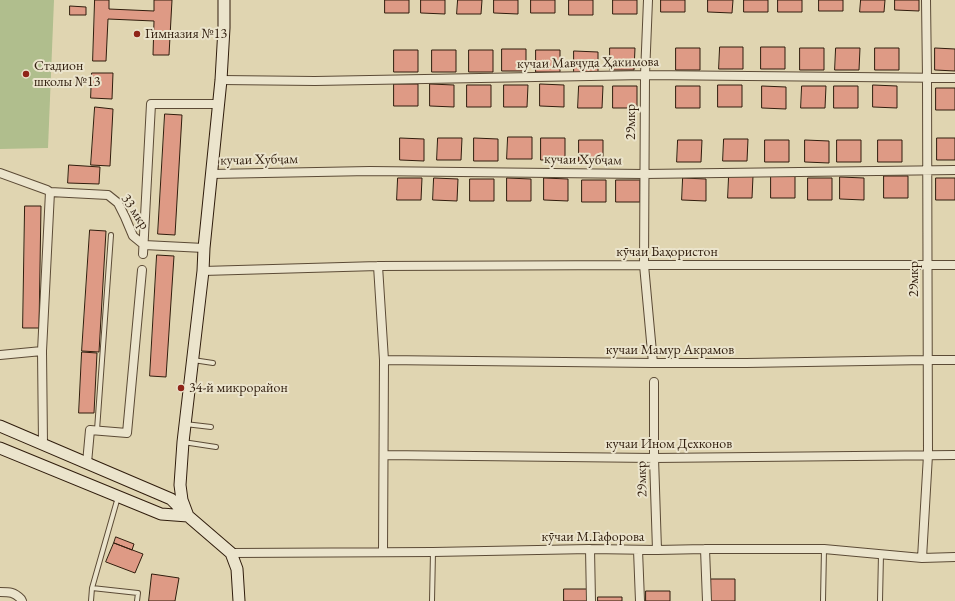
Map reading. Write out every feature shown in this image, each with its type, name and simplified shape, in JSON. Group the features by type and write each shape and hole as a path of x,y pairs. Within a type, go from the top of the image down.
{"main road":[{"path":"188,516 182,500 180,485 183,442 203,271 221,80 224,0"},
{"path":"0,426 171,499 188,516 231,553 237,569 239,601"},
{"path":"0,448 160,514 188,516"},
{"path":"118,496 126,479"},
{"path":"159,493 167,494 180,485"}],"street":[{"name":"29мкр","path":"648,0 645,75 644,264 653,363"},
{"name":"29мкр","path":"922,558 928,455 926,0"},
{"name":"кучаи Мавҷуда Ҳакимова","path":"221,80 315,81 645,75 955,78"},
{"path":"142,254 144,245 150,104 218,104"},
{"name":"кучаи Хубҷам","path":"211,174 370,171 644,174 955,170"},
{"name":"33 мкр","path":"0,173 50,192 108,195 118,203 133,236 144,245 204,248"},
{"path":"42,444 42,351 50,192"},
{"name":"кӯчаи Баҳористон","path":"203,271 378,266 644,264 955,265"},
{"path":"378,266 384,360 383,552"},
{"path":"87,463 90,430 127,433 142,270"},
{"path":"0,355 42,351"},
{"name":"кучаи Мамур Акрамов","path":"384,360 653,363 955,360"},
{"name":"29мкр","path":"654,382 654,458 657,550"},
{"name":"кучаи Ином Дехконов","path":"384,455 654,458 955,455"},
{"path":"590,549 591,601"},
{"name":"кӯчаи М.Гафорова","path":"231,553 433,552 590,549 824,549 922,558 955,557"},
{"path":"705,549 707,601"},
{"path":"638,550 640,601"},
{"path":"0,592 11,592 22,601"}],"lane":[{"path":"97,431 110,235"},
{"path":"193,360 213,363"},
{"path":"185,424 210,427"},
{"path":"183,442 216,446"},
{"path":"91,601 92,588 118,496"},
{"path":"823,601 824,549"},
{"path":"432,601 433,552"},
{"path":"880,601 881,554"},
{"path":"92,588 138,593 137,601"}],"green space":[{"name":"Стадион школы №13","path":"0,0 54,0 48,148 0,149"}],"building":[{"path":"95,0 109,0 109,9 154,11 154,0 172,0 169,55 153,55 154,21 108,19 106,61 93,61"},
{"path":"385,0 409,0 409,13 385,13"},
{"path":"421,0 445,0 445,14 421,13"},
{"path":"458,0 482,0 481,14 457,14"},
{"path":"494,0 518,0 518,14 494,13"},
{"path":"531,0 555,0 555,13 531,13"},
{"path":"569,0 593,0 593,15 569,15"},
{"path":"613,0 637,0 637,14 613,14"},
{"path":"661,0 685,0 685,12 661,12"},
{"path":"708,0 733,0 732,13 708,12"},
{"path":"744,0 768,0 768,12 744,12"},
{"path":"778,0 802,0 802,12 778,12"},
{"path":"819,0 843,0 843,11 819,11"},
{"path":"861,0 885,0 884,12 860,12"},
{"path":"895,0 919,0 919,11 895,10"},
{"path":"70,6 86,7 86,15 70,15"},
{"path":"720,47 743,47 743,69 719,69"},
{"path":"761,47 785,47 785,69 761,69"},
{"path":"610,48 635,48 634,70 610,70"},
{"path":"676,48 700,48 700,70 676,70"},
{"path":"800,48 824,48 824,70 800,70"},
{"path":"836,48 860,48 859,70 835,70"},
{"path":"875,48 899,48 899,70 875,70"},
{"path":"935,48 955,49 955,71 935,70"},
{"path":"502,49 526,49 526,71 502,71"},
{"path":"394,50 418,50 418,72 394,72"},
{"path":"432,50 456,50 456,72 432,72"},
{"path":"469,50 493,50 493,72 469,72"},
{"path":"536,50 560,50 560,72 536,72"},
{"path":"574,51 598,52 598,74 574,73"},
{"path":"92,73 113,73 112,99 91,98"},
{"path":"394,84 418,84 418,106 394,106"},
{"path":"430,84 454,85 454,107 430,106"},
{"path":"540,84 564,85 564,107 540,106"},
{"path":"467,85 491,85 491,107 467,107"},
{"path":"504,85 528,85 527,107 504,107"},
{"path":"718,85 742,85 742,107 718,107"},
{"path":"873,85 897,86 897,108 873,107"},
{"path":"579,86 603,86 602,108 578,108"},
{"path":"613,86 637,86 637,108 613,108"},
{"path":"676,86 700,86 700,108 676,108"},
{"path":"762,86 786,87 786,109 762,108"},
{"path":"802,86 826,86 825,108 801,108"},
{"path":"834,86 858,86 858,108 834,108"},
{"path":"936,88 955,88 955,110 936,110"},
{"path":"95,107 113,109 110,166 91,165"},
{"path":"165,114 182,115 175,235 158,234"},
{"path":"508,137 532,137 532,159 507,159"},
{"path":"400,138 424,139 424,161 400,160"},
{"path":"438,138 462,138 461,160 437,160"},
{"path":"474,138 498,139 498,161 474,161"},
{"path":"541,138 565,138 565,160 541,160"},
{"path":"937,138 955,138 955,160 937,160"},
{"path":"724,139 748,139 747,161 723,161"},
{"path":"579,140 603,140 603,162 579,162"},
{"path":"678,140 702,140 701,162 677,162"},
{"path":"765,140 789,140 789,162 765,162"},
{"path":"805,140 829,141 829,163 805,162"},
{"path":"837,140 861,140 861,162 837,162"},
{"path":"878,140 902,140 902,162 878,162"},
{"path":"69,165 100,167 99,184 68,183"},
{"path":"729,176 753,176 752,198 728,198"},
{"path":"771,176 795,176 795,198 771,198"},
{"path":"884,176 908,176 908,198 884,198"},
{"path":"840,177 864,178 864,200 840,199"},
{"path":"398,178 422,178 421,200 397,200"},
{"path":"434,178 458,179 457,201 433,200"},
{"path":"507,178 531,179 531,201 507,201"},
{"path":"544,178 568,179 568,201 544,200"},
{"path":"683,178 706,179 706,201 682,200"},
{"path":"808,178 832,178 832,200 808,200"},
{"path":"936,178 955,178 955,200 936,200"},
{"path":"470,179 494,179 494,201 470,201"},
{"path":"582,180 606,180 606,202 582,202"},
{"path":"616,180 640,180 640,202 616,202"},
{"path":"25,206 41,206 39,328 23,328"},
{"path":"90,230 106,231 99,352 82,351"},
{"path":"157,255 174,256 166,377 150,376"},
{"path":"82,352 97,353 94,413 79,413"},
{"path":"116,537 134,544 132,550 114,543"},
{"path":"114,543 143,554 135,573 106,562"},
{"path":"152,574 179,578 175,601 149,601"},
{"path":"711,579 735,579 735,601 711,601"},
{"path":"564,589 588,589 588,601 564,601"},
{"path":"646,591 670,591 670,601 646,601"},
{"path":"598,597 622,597 622,601 598,601"}],"place":[{"name":"Гимназия №13","path":"137,34"},
{"name":"Стадион школы №13","path":"26,74"},
{"name":"34-й микрорайон","path":"181,388"}]}
